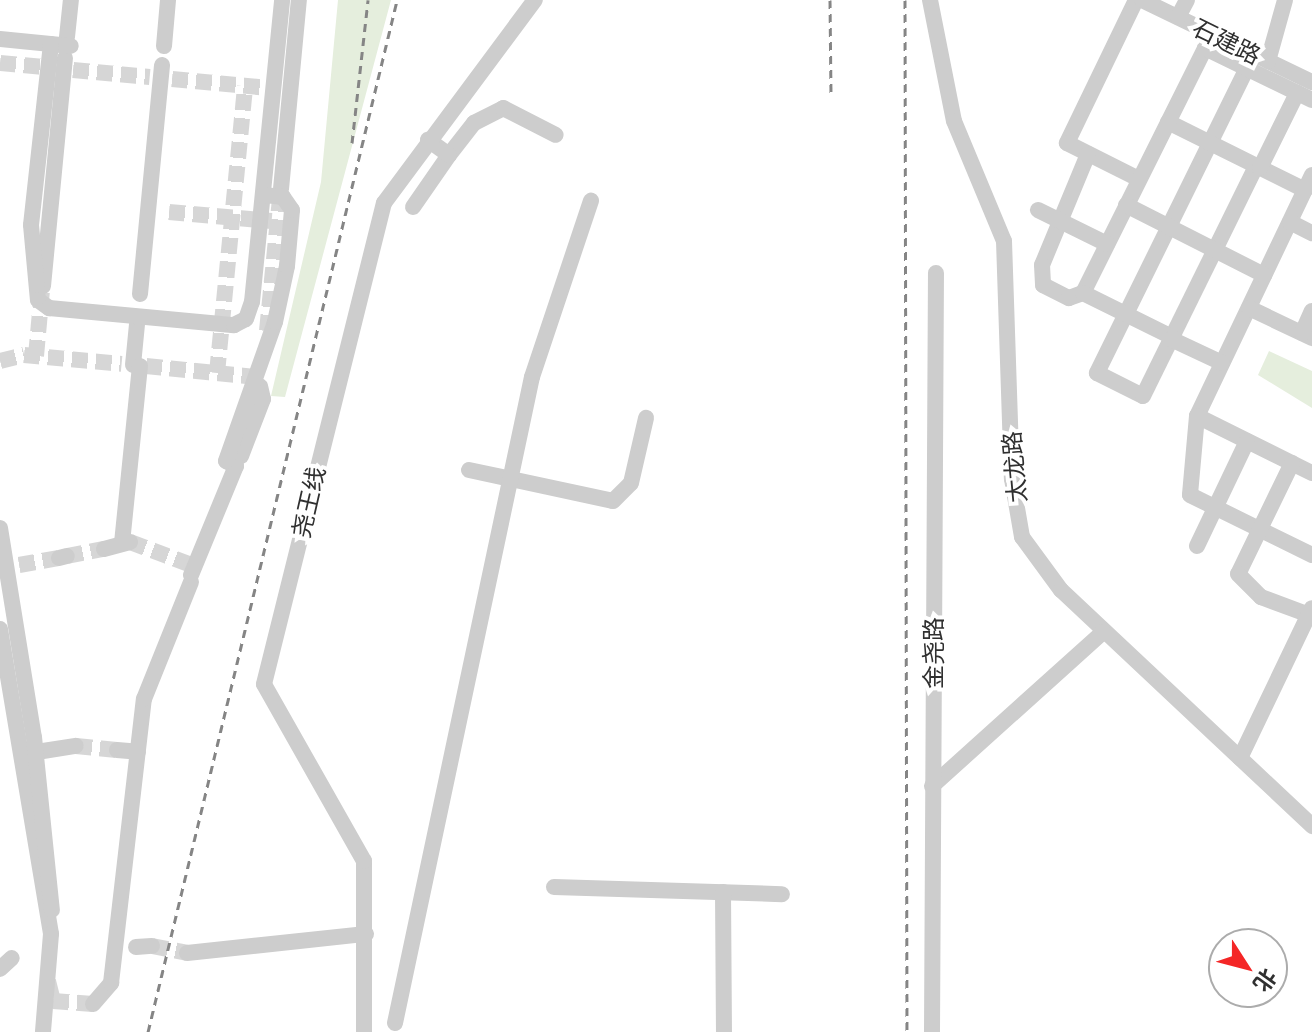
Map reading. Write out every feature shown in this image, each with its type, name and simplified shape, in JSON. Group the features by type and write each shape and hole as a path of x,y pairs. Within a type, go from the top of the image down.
{"street":[{"path":"43,286 71,0"},
{"path":"164,46 168,0"},
{"path":"51,44 31,225 35,292 43,304 241,323 252,302 282,0"},
{"path":"281,189 285,90 299,0"},
{"name":"尧王线","path":"364,1032 364,861 264,684 368,251 384,203 535,0"},
{"name":"太龙路","path":"930,0 954,121 1004,241 1012,479 1022,537 1103,632 1312,826"},
{"path":"1139,0 1067,143 1139,179"},
{"name":"石建路","path":"1139,0 1312,82"},
{"path":"1178,17 1187,0"},
{"path":"1268,61 1285,0"},
{"path":"0,39 51,44 66,58"},
{"path":"1088,154 1057,219 1043,285 1069,298 1083,293 1205,48 1247,68 1304,96 1258,167 1143,396 1097,373 1247,68"},
{"path":"140,294 161,75"},
{"path":"413,207 474,123 503,108 556,135"},
{"path":"1168,122 1258,167 1309,183 1197,416 1190,495 1312,555"},
{"path":"428,140 449,155"},
{"path":"93,1004 111,983 144,699 236,466 226,461 275,322 287,266 292,210 283,197 263,195"},
{"path":"395,1023 532,377 591,201"},
{"path":"1126,205 1264,275"},
{"path":"1038,210 1107,244"},
{"path":"1290,222 1312,233"},
{"name":"金尧路","path":"932,1032 936,273"},
{"path":"1083,293 1222,363"},
{"path":"1249,308 1307,336 1312,311"},
{"path":"104,549 126,542 137,324"},
{"path":"241,456 263,399 260,386"},
{"path":"1197,416 1312,473"},
{"path":"469,470 613,501 631,483 646,418"},
{"path":"1197,546 1247,441"},
{"path":"1240,758 1311,613 1261,597 1238,574 1292,463"},
{"path":"0,528 13,566 55,880 43,1032"},
{"path":"0,629 51,934"},
{"path":"932,786 1103,632"},
{"path":"39,744 76,746"},
{"path":"117,750 138,752"},
{"path":"554,887 782,894"},
{"path":"723,892 724,1032"},
{"path":"187,953 366,934"}],"green space":[{"path":"338,0 391,0 285,397 271,396 321,182"},
{"path":"1269,351 1312,371 1312,408 1258,375"}],"tunnel":[{"path":"0,63 55,68"},
{"path":"73,70 150,77"},
{"path":"172,79 279,89"},
{"path":"217,373 245,86"},
{"path":"267,331 281,189"},
{"path":"169,212 272,221"},
{"path":"36,356 42,290"},
{"path":"0,361 24,355 122,364"},
{"path":"146,366 257,377"},
{"path":"130,542 197,567"},
{"path":"67,556 104,549"},
{"path":"19,565 59,558"},
{"path":"76,746 117,750"},
{"path":"152,946 187,953"},
{"path":"48,981 53,1001 93,1004"}],"railway":[{"path":"352,143 368,0"},
{"path":"148,1032 397,0"},
{"path":"830,0 831,97"},
{"path":"905,0 907,1032"}]}
